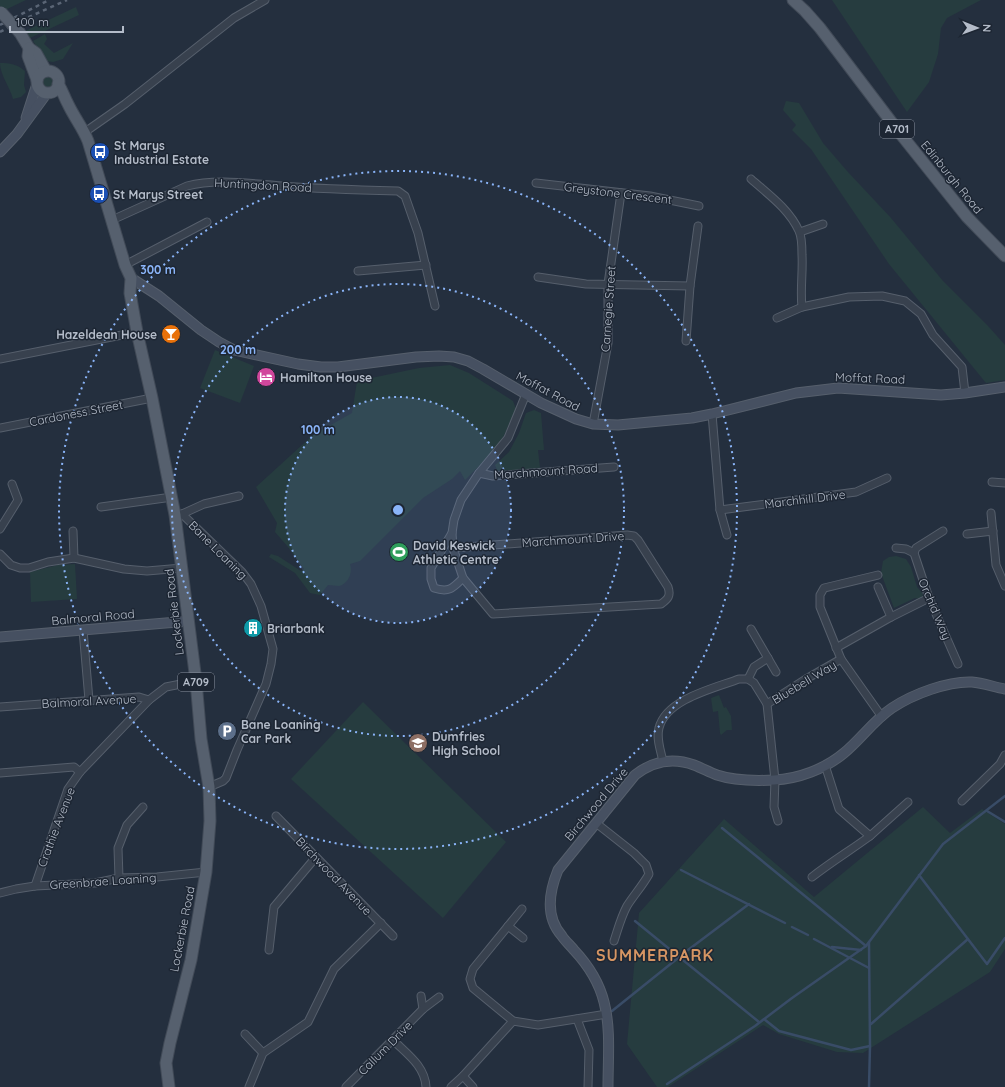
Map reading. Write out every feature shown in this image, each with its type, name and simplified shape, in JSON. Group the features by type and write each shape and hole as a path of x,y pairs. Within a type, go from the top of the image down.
{"main road":[{"name":"Edinburgh Road","path":"793,0 806,11 820,28 899,132 967,217 1005,256"},
{"path":"0,11 20,33 29,48 36,53 46,71"},
{"path":"29,48 28,56 37,82 40,90 52,90 56,75 50,71 46,71 40,74 37,82"},
{"name":"A709","path":"52,90 63,91 67,103 85,132 125,265 131,278"},
{"name":"Lockerbie Road","path":"131,278 130,293 137,332 172,497 179,514 182,568 196,681 201,739 209,787 210,822 206,872 191,960 166,1063 169,1087"}],"street":[{"path":"85,132 125,104 234,18 265,0"},
{"path":"24,123 37,82"},
{"path":"0,152 17,134 24,123 52,90"},
{"path":"751,180 778,203 789,215 800,232 802,255 802,307"},
{"name":"Huntingdon Road","path":"112,220 187,186 198,183 214,182 398,191 404,196 413,218 419,235 426,265"},
{"name":"Greystone Crescent","path":"536,183 650,196 700,206"},
{"name":"Carnegie Street","path":"593,424 608,343 608,284 621,193"},
{"path":"125,265 207,222"},
{"path":"800,232 823,224"},
{"path":"686,340 690,286 698,226"},
{"path":"358,271 426,265 435,306"},
{"path":"538,276 586,284 690,286"},
{"name":"Moffat Road","path":"131,278 159,296 213,338 234,350 298,364 338,367 416,357 454,357 468,361 541,403 576,420 593,424 618,425 692,418 796,393 838,388 941,394 965,393 1005,387"},
{"path":"777,318 802,307 849,297 882,296 905,302 921,314 934,335 962,367 965,393"},
{"path":"0,359 137,332"},
{"path":"452,533 431,568 431,579 434,588 443,591 453,588 463,578 453,548 452,533 454,520 461,500 479,473 508,438 526,394"},
{"name":"Cardoness Street","path":"0,428 152,398"},
{"path":"712,414 720,510 727,535"},
{"name":"Marchmount Road","path":"479,473 493,476 614,466"},
{"name":"Marchhill Drive","path":"720,510 856,492 887,478"},
{"path":"992,482 1005,482"},
{"path":"0,529 18,500 12,484"},
{"path":"179,514 204,504 239,496"},
{"path":"101,507 172,497"},
{"path":"991,513 996,565 1005,586"},
{"name":"Bane Loaning","path":"179,514 242,572 251,584 261,606 273,649 266,684 226,778 223,781 209,787"},
{"path":"73,531 74,558"},
{"path":"896,548 906,549 914,553 916,548 943,531"},
{"path":"967,534 993,531"},
{"name":"Marchmount Drive","path":"453,548 628,535 634,536 668,587 670,594 668,599 661,604 493,614 463,578"},
{"name":"Orchid Way","path":"914,553 929,598 958,664"},
{"path":"0,554 11,565 20,568 29,568 48,562 74,558 124,569 147,571 182,568"},
{"path":"878,575 824,588 820,595 820,607 841,659 882,717"},
{"path":"878,587 891,617"},
{"path":"836,648 891,617 929,598"},
{"name":"Balmoral Road","path":"0,637 189,621"},
{"path":"751,629 776,672"},
{"path":"83,630 89,700"},
{"path":"748,679 754,667 768,658"},
{"name":"Bluebell Way","path":"767,704 841,659"},
{"path":"663,762 659,740 659,728 663,718 671,710 685,699 739,679 748,679 754,683 767,704 775,780 774,807 778,822"},
{"name":"Balmoral Avenue","path":"0,707 139,697 149,700 166,687 196,681"},
{"name":"Birchwood Drive","path":"608,1087 608,1031 604,1002 592,973 574,949 561,936 554,924 550,910 550,897 552,883 558,870 635,775 645,767 655,763 679,761 693,765 716,775 730,778 775,780 798,776 820,768 843,754 892,708 910,698 942,686 962,682 974,682 1005,689"},
{"name":"Crathie Avenue","path":"35,886 68,789 80,772 149,700"},
{"path":"962,801 1000,764 1005,755"},
{"path":"825,765 838,809 870,836"},
{"path":"0,773 74,767 80,772"},
{"path":"812,877 832,861 847,853 870,836 908,802"},
{"path":"119,878 118,848 127,825 143,807"},
{"name":"Birchwood Avenue","path":"276,816 393,936"},
{"path":"596,823 634,853 646,865 649,874 621,918 614,941"},
{"path":"269,950 274,907 316,857"},
{"name":"Greenbrae Loaning","path":"0,893 35,886 95,883 119,878 157,877 206,872"},
{"path":"522,909 473,969 470,979 473,988 513,1021 538,1025 606,1014"},
{"path":"249,1087 263,1053 308,1022 334,969 381,923"},
{"path":"508,926 523,938"},
{"path":"421,996 423,1009"},
{"name":"Callum Drive","path":"346,1087 423,1009 439,997"},
{"path":"577,1019 589,1050 588,1087"},
{"path":"451,1087 463,1076 513,1021"},
{"path":"245,1034 263,1053"},
{"path":"393,1040 418,1064 426,1079 426,1087"},
{"path":"463,1076 473,1087"}],"green space":[{"path":"0,0 26,0 5,10 0,6"},
{"path":"832,0 981,0 947,18 941,28 938,54 929,82 907,112"},
{"path":"76,7 79,15 30,38 25,31"},
{"path":"45,34 47,39 44,44 54,53 73,43 63,59 53,62 46,61 33,41"},
{"path":"0,63 13,64 25,71 24,85 26,92 21,97 13,99 0,68"},
{"path":"48,74 55,79 56,82 51,89 48,90 41,85 40,82 45,75"},
{"path":"786,101 799,103 823,143 891,218 943,281 1005,345 1005,380 986,383 889,264 811,149 792,130 796,125 783,110"},
{"path":"215,350 254,366 240,403 200,388"},
{"path":"450,365 469,373 513,401 516,409 503,438 489,456 465,480 460,471 452,479 423,498 360,561 350,564 351,571 349,578 345,583 339,586 328,585 320,595 310,593 295,573 269,557 271,554 278,556 301,571 304,569 275,532 277,523 256,487 313,435 352,413 357,381 419,368"},
{"path":"534,410 541,413 544,450 538,450 540,468 497,470 495,465 509,452 519,433 526,413"},
{"path":"896,556 906,559 911,567 917,587 923,594 919,599 915,598 894,608 881,573 883,561 889,557"},
{"path":"75,564 77,599 31,602 30,572 58,565"},
{"path":"719,695 724,708 726,707 731,716 732,730 727,730 721,735 718,711 713,712 711,698"},
{"path":"363,702 506,842 443,918 291,779"},
{"path":"923,807 950,833 982,809 1005,824 1005,949 990,972 863,1053 837,1052 779,1034 763,1025 668,1087 657,1087 627,1044 639,913 724,819 814,897"}],"waterway":[{"path":"667,1084 755,1026 866,946 943,844 1005,796"},
{"path":"987,811 1005,822"},
{"path":"722,828 866,946"},
{"path":"681,870 785,923"},
{"path":"919,875 987,964 1005,938"},
{"path":"612,1011 688,950 749,904"},
{"path":"635,921 759,1022"},
{"path":"792,927 808,935"},
{"path":"814,939 869,968"},
{"path":"871,1024 968,939"},
{"path":"869,942 869,1087"},
{"path":"832,947 861,950"},
{"path":"764,1019 779,1031 851,1050 870,1046"}],"railway":[{"path":"0,25 49,0"},
{"path":"0,32 20,21 67,0"}],"place":[{"name":"St Marys Industrial Estate","path":"100,152"},
{"name":"St Marys Street","path":"99,194"},
{"name":"Hazeldean House","path":"171,334"},
{"name":"Hamilton House","path":"266,377"},
{"name":"David Keswick Athletic Centre","path":"399,552"},
{"name":"Briarbank","path":"253,628"},
{"name":"Bane Loaning Car Park","path":"227,731"},
{"name":"Dumfries High School","path":"418,743"}],"district":[{"name":"SUMMERPARK","path":"655,955"}]}
